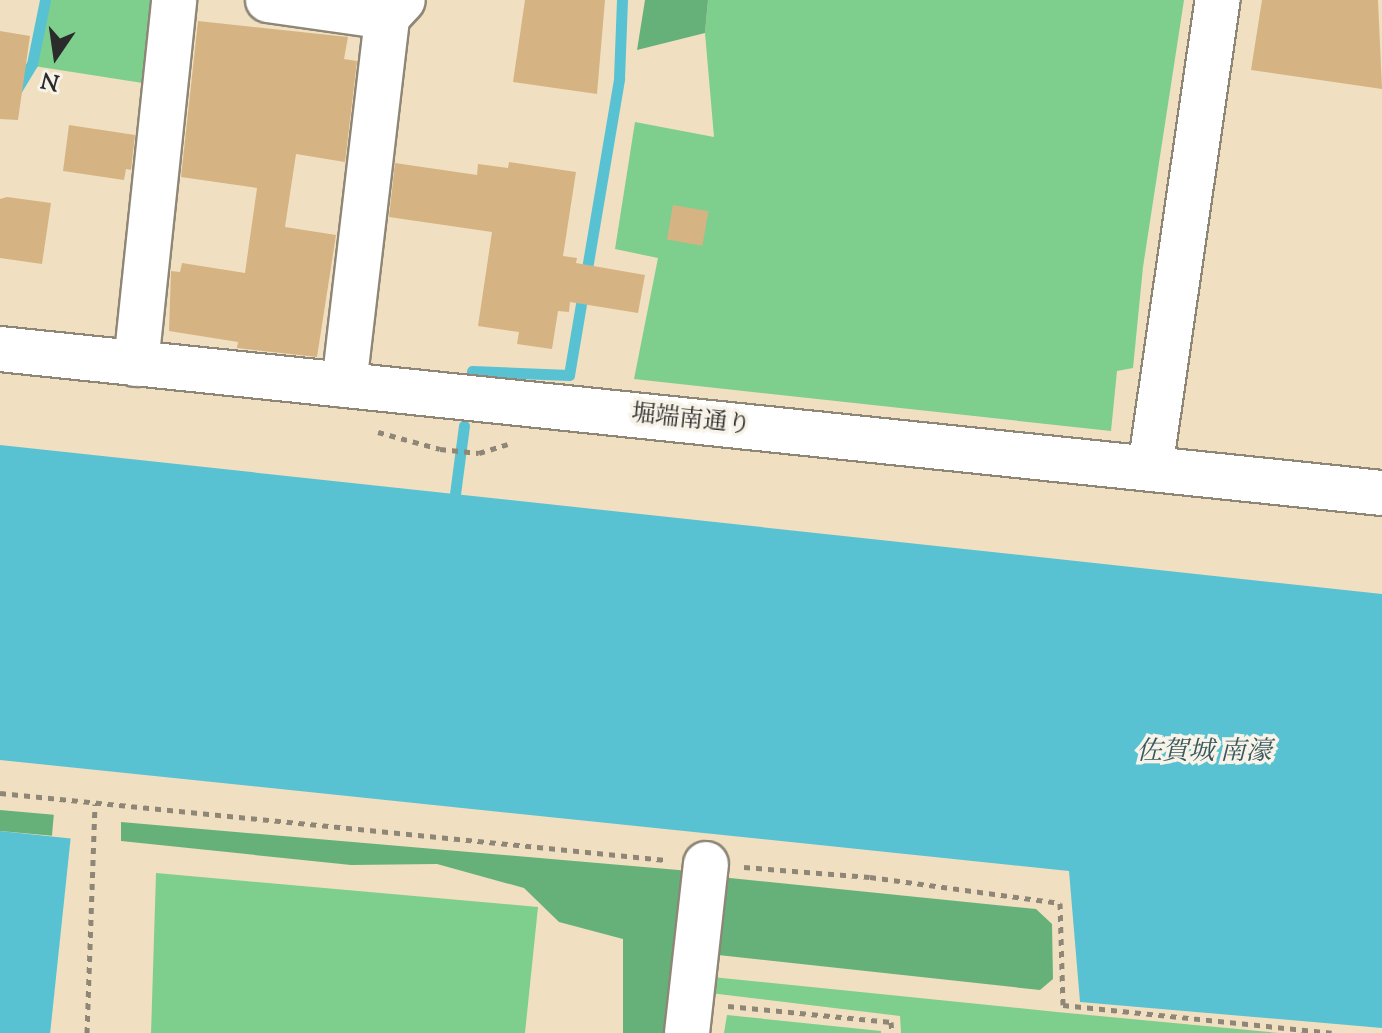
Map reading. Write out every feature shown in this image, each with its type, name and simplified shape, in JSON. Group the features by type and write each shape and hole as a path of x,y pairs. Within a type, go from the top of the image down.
{"street":[{"path":"136,364 174,0"},
{"path":"268,0 395,9 344,385"},
{"path":"1150,469 1218,0"},
{"name":"堀端南通り","path":"0,349 1382,493"},
{"path":"702,1019 706,864"}],"path":[{"path":"440,449 479,453"},
{"path":"87,1033 95,804"},
{"path":"702,1019 891,1022 892,1033"}],"green space":[{"path":"48,0 159,0 149,84 34,66"},
{"path":"645,0 708,0 705,33 637,50"},
{"path":"708,0 1184,0 1143,267 1133,368 1117,371 1111,431 634,379 658,258 615,249 635,122 714,137 705,33"},
{"path":"0,810 54,815 52,836 0,831"},
{"path":"121,822 690,871 670,1033 623,1033 623,939 559,922 524,888 437,864 351,865 121,841"},
{"path":"156,873 538,907 525,1033 151,1033"},
{"path":"720,877 1036,909 1052,924 1053,979 1040,990 709,954"},
{"path":"712,977 1279,1033 901,1033 900,1016 710,993"},
{"path":"727,1015 881,1031 881,1033 724,1033"}],"water":[{"name":"佐賀城 南濠","path":"0,445 1382,594 1382,1028 1080,1002 1069,871 0,760"},
{"path":"0,831 71,838 50,1033 0,1033"}],"building":[{"path":"525,0 605,0 597,94 513,82"},
{"path":"1262,0 1378,0 1382,89 1251,70"},
{"path":"198,21 348,37 344,59 357,61 345,162 296,154 285,227 336,235 317,357 237,348 238,342 169,331 171,271 180,272 182,263 245,273 257,188 181,177"},
{"path":"0,31 30,36 18,120 0,119"},
{"path":"69,125 135,135 131,170 126,169 124,180 63,171"},
{"path":"509,162 576,172 563,256 577,258 576,263 645,275 638,313 570,302 569,312 558,311 552,349 517,344 519,332 478,326 492,232 389,217 395,163 477,175 478,164 508,168"},
{"path":"7,197 51,203 42,264 0,258 0,199"},
{"path":"673,205 708,211 702,246 667,239"}],"waterway":[{"path":"0,96 12,97 32,64 45,0"},
{"path":"472,371 569,375 619,78 622,0"},
{"path":"455,494 464,426"}]}
